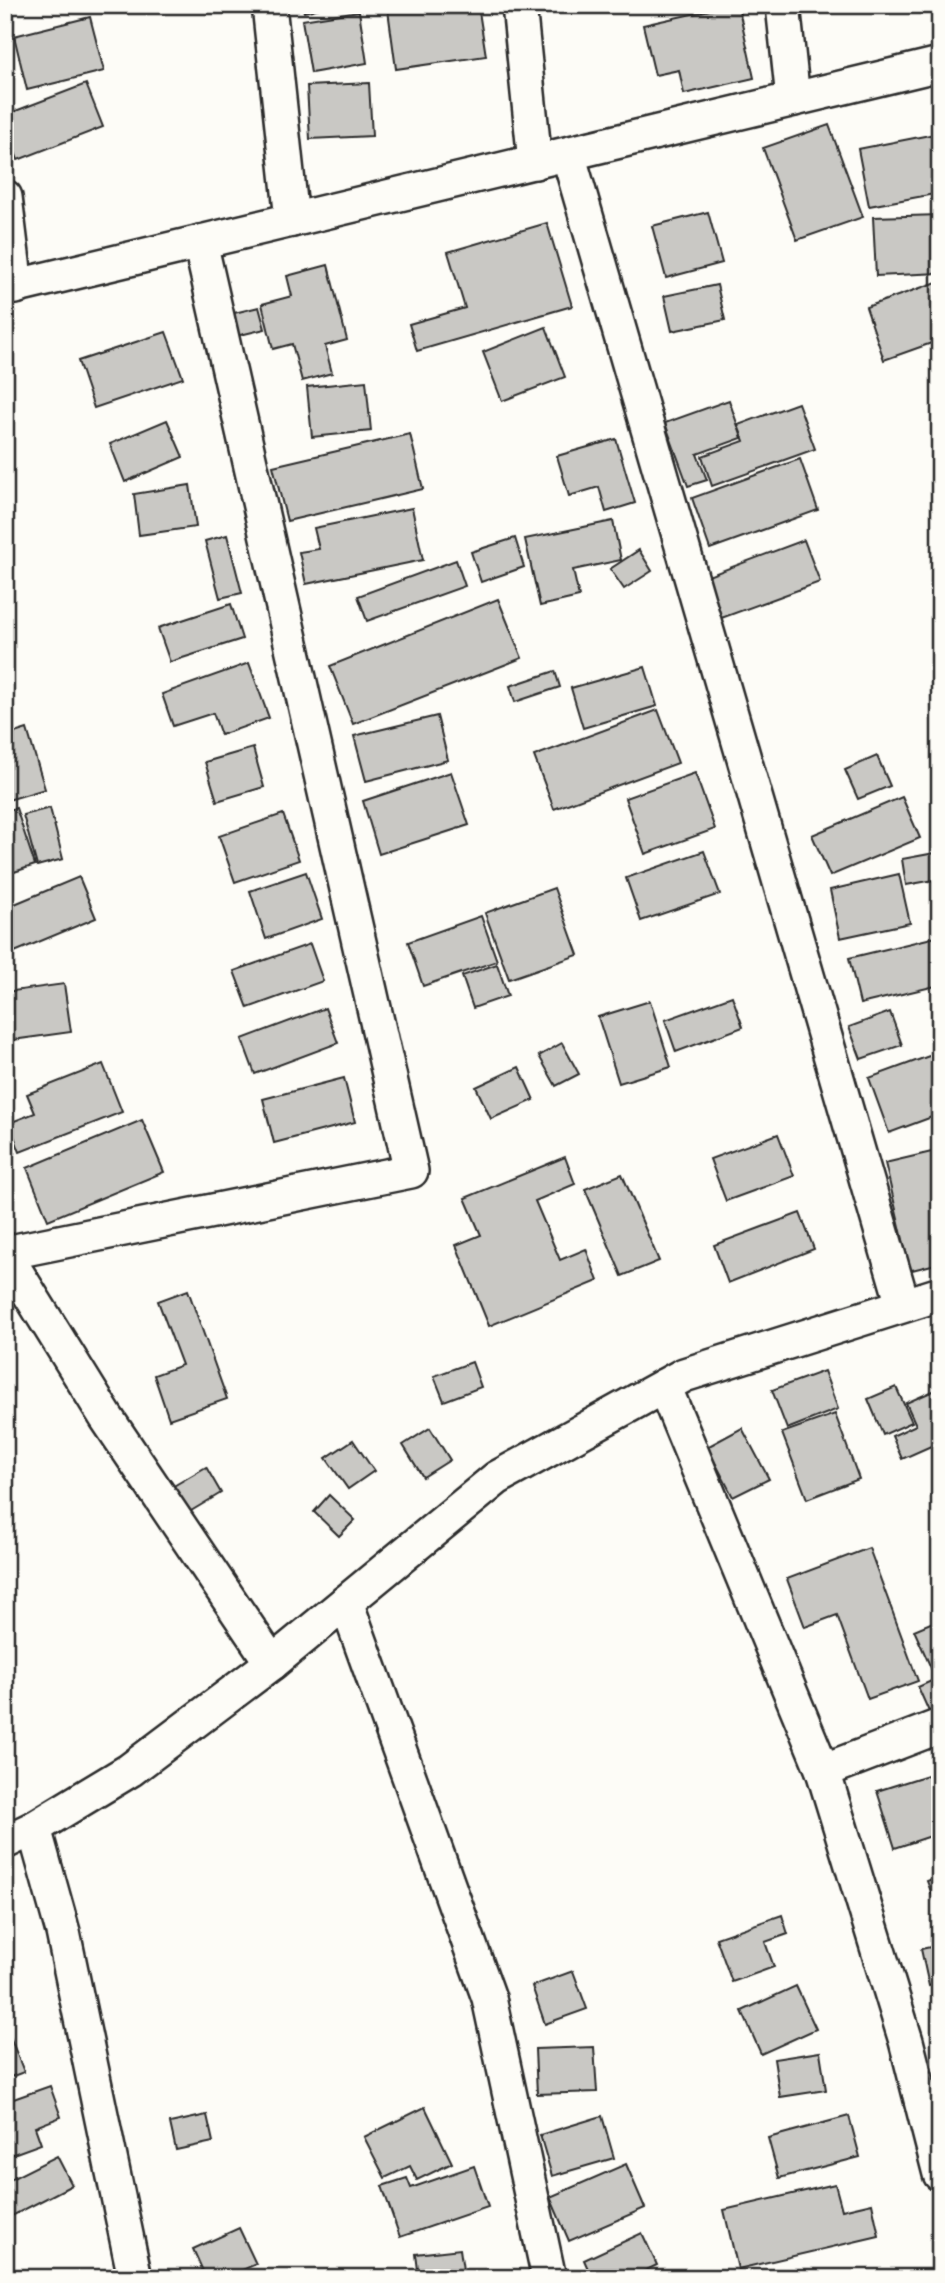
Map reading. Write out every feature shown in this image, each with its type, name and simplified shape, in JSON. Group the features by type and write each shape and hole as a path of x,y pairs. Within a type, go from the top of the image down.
{"street":[{"path":"270,5 292,220"},
{"path":"519,5 535,162"},
{"path":"783,5 793,99"},
{"path":"5,197 11,288 940,64"},
{"path":"568,153 904,1305"},
{"path":"200,243 411,1171 5,1254 106,1417 272,1663"},
{"path":"5,1842 34,1828 130,1770 272,1663 497,1478 684,1375 940,1294"},
{"path":"663,1386 822,1771 906,2041 940,2174"},
{"path":"346,1602 489,1998 550,2278"},
{"path":"822,1771 940,1726"},
{"path":"34,1828 63,1933 135,2278"}],"building":[{"path":"302,5 328,5 328,6 304,12"},
{"path":"421,5 478,5 486,56 396,69 388,10"},
{"path":"738,5 754,78 684,94 679,70 655,75 643,25"},
{"path":"359,11 367,63 311,73 302,20"},
{"path":"90,17 104,71 27,90 14,36"},
{"path":"369,83 372,136 310,139 307,86"},
{"path":"86,84 103,127 18,160 5,126 5,115"},
{"path":"829,125 863,217 797,240 763,148"},
{"path":"940,133 940,193 869,206 858,149"},
{"path":"708,212 722,263 666,278 652,226"},
{"path":"940,215 940,273 876,276 873,217"},
{"path":"547,223 572,306 417,351 409,324 465,308 448,252"},
{"path":"328,265 347,340 325,346 332,373 302,381 292,344 273,349 262,304 292,296 287,276"},
{"path":"940,281 940,340 884,360 866,307"},
{"path":"717,285 725,320 672,331 664,296"},
{"path":"259,307 265,329 236,336 230,314"},
{"path":"546,327 565,377 502,401 483,352"},
{"path":"166,332 183,378 94,408 78,361"},
{"path":"366,381 371,431 312,437 307,387"},
{"path":"729,400 742,438 697,454 707,480 688,486 665,423"},
{"path":"798,403 815,449 712,486 702,456 744,441 738,425"},
{"path":"167,420 183,457 125,482 110,444"},
{"path":"410,434 423,489 287,521 273,466"},
{"path":"616,439 635,503 606,512 599,487 569,496 557,456"},
{"path":"800,459 818,510 710,549 692,498"},
{"path":"190,485 196,527 139,535 134,494"},
{"path":"412,508 423,560 306,584 299,552 319,549 314,528"},
{"path":"613,521 621,560 573,570 579,597 540,606 525,539"},
{"path":"227,535 242,593 220,598 205,541"},
{"path":"515,538 524,567 481,582 471,552"},
{"path":"804,540 820,582 716,620 700,579"},
{"path":"639,550 652,571 624,589 610,569"},
{"path":"456,560 465,586 367,621 358,596"},
{"path":"498,599 522,658 353,724 330,666"},
{"path":"231,604 242,639 170,662 158,628"},
{"path":"249,663 269,718 221,735 213,713 173,726 162,694"},
{"path":"645,667 657,706 583,728 571,688"},
{"path":"555,671 560,687 515,702 510,686"},
{"path":"658,710 678,763 554,809 534,756"},
{"path":"437,716 448,760 366,781 354,736"},
{"path":"27,729 45,789 5,801 5,736"},
{"path":"253,748 264,787 217,801 205,762"},
{"path":"877,756 890,786 858,799 845,770"},
{"path":"451,772 469,825 379,854 363,801"},
{"path":"695,773 715,829 645,854 625,798"},
{"path":"902,797 920,838 830,876 812,835"},
{"path":"16,808 35,865 5,875 5,811"},
{"path":"50,808 63,859 37,866 23,815"},
{"path":"283,814 299,860 235,882 219,836"},
{"path":"704,851 720,894 641,921 626,878"},
{"path":"935,853 940,879 906,885 902,859"},
{"path":"306,872 322,919 266,939 250,891"},
{"path":"899,874 910,923 840,938 830,890"},
{"path":"79,877 96,918 5,956 5,908"},
{"path":"554,888 578,955 509,979 485,913"},
{"path":"481,916 497,961 423,986 408,942"},
{"path":"940,936 940,985 860,1004 849,958"},
{"path":"310,944 323,981 248,1008 234,971"},
{"path":"497,964 508,996 473,1008 462,976"},
{"path":"64,984 71,1032 5,1041 5,992"},
{"path":"732,996 743,1027 676,1052 665,1020"},
{"path":"650,1001 671,1067 619,1083 598,1017"},
{"path":"325,1008 338,1043 255,1074 242,1039"},
{"path":"890,1012 902,1045 861,1059 849,1027"},
{"path":"562,1043 579,1074 556,1086 539,1056"},
{"path":"940,1052 940,1114 889,1133 869,1078"},
{"path":"103,1064 122,1112 20,1152 9,1123 35,1113 27,1094"},
{"path":"519,1067 534,1100 491,1119 476,1087"},
{"path":"344,1078 355,1122 274,1143 263,1099"},
{"path":"142,1120 164,1172 48,1220 27,1168"},
{"path":"778,1134 794,1176 726,1201 710,1159"},
{"path":"940,1150 940,1263 908,1271 885,1163"},
{"path":"565,1157 575,1184 535,1201 560,1260 586,1249 598,1281 489,1326 456,1245 481,1235 465,1198"},
{"path":"622,1174 659,1261 622,1276 585,1189"},
{"path":"800,1213 814,1249 728,1283 714,1245"},
{"path":"188,1290 227,1399 169,1419 154,1375 182,1365 158,1301"},
{"path":"472,1362 481,1387 444,1401 434,1376"},
{"path":"824,1371 838,1409 787,1429 772,1390"},
{"path":"896,1387 912,1422 883,1435 868,1399"},
{"path":"940,1388 940,1442 902,1459 892,1436 916,1425 906,1403"},
{"path":"835,1414 859,1479 807,1499 782,1433"},
{"path":"430,1428 450,1460 423,1477 403,1445"},
{"path":"742,1428 769,1479 733,1497 707,1447"},
{"path":"353,1440 374,1471 348,1489 326,1458"},
{"path":"206,1467 221,1493 181,1517 165,1491"},
{"path":"329,1495 355,1520 339,1536 314,1512"},
{"path":"869,1548 918,1681 868,1699 837,1615 805,1627 787,1579"},
{"path":"940,1619 940,1710 930,1714 918,1687 936,1679 914,1630"},
{"path":"940,1771 940,1833 895,1848 877,1791"},
{"path":"940,1876 940,1915 927,1881"},
{"path":"782,1915 788,1934 765,1942 774,1967 732,1982 716,1938"},
{"path":"940,1945 940,1983 929,1986 921,1949"},
{"path":"573,1971 587,2009 545,2024 532,1986"},
{"path":"796,1986 816,2029 761,2054 742,2011"},
{"path":"7,2029 24,2072 5,2079 5,2030"},
{"path":"594,2047 597,2092 537,2094 535,2049"},
{"path":"820,2052 826,2090 780,2097 774,2059"},
{"path":"50,2086 61,2117 35,2127 41,2144 5,2157 5,2102"},
{"path":"425,2107 452,2163 417,2180 410,2166 385,2178 364,2137"},
{"path":"207,2115 213,2142 176,2150 170,2123"},
{"path":"602,2116 614,2158 552,2176 540,2135"},
{"path":"849,2116 860,2157 779,2178 768,2138"},
{"path":"57,2156 72,2185 10,2217 5,2207 5,2182"},
{"path":"626,2164 645,2208 569,2241 550,2197"},
{"path":"474,2166 488,2207 400,2237 382,2186 407,2178 411,2188"},
{"path":"835,2184 842,2210 872,2203 879,2236 738,2269 724,2210"},
{"path":"239,2228 256,2264 225,2278 206,2278 193,2249"},
{"path":"642,2233 657,2265 630,2278 592,2278 584,2260"},
{"path":"460,2249 464,2277 419,2278 416,2254"}]}
